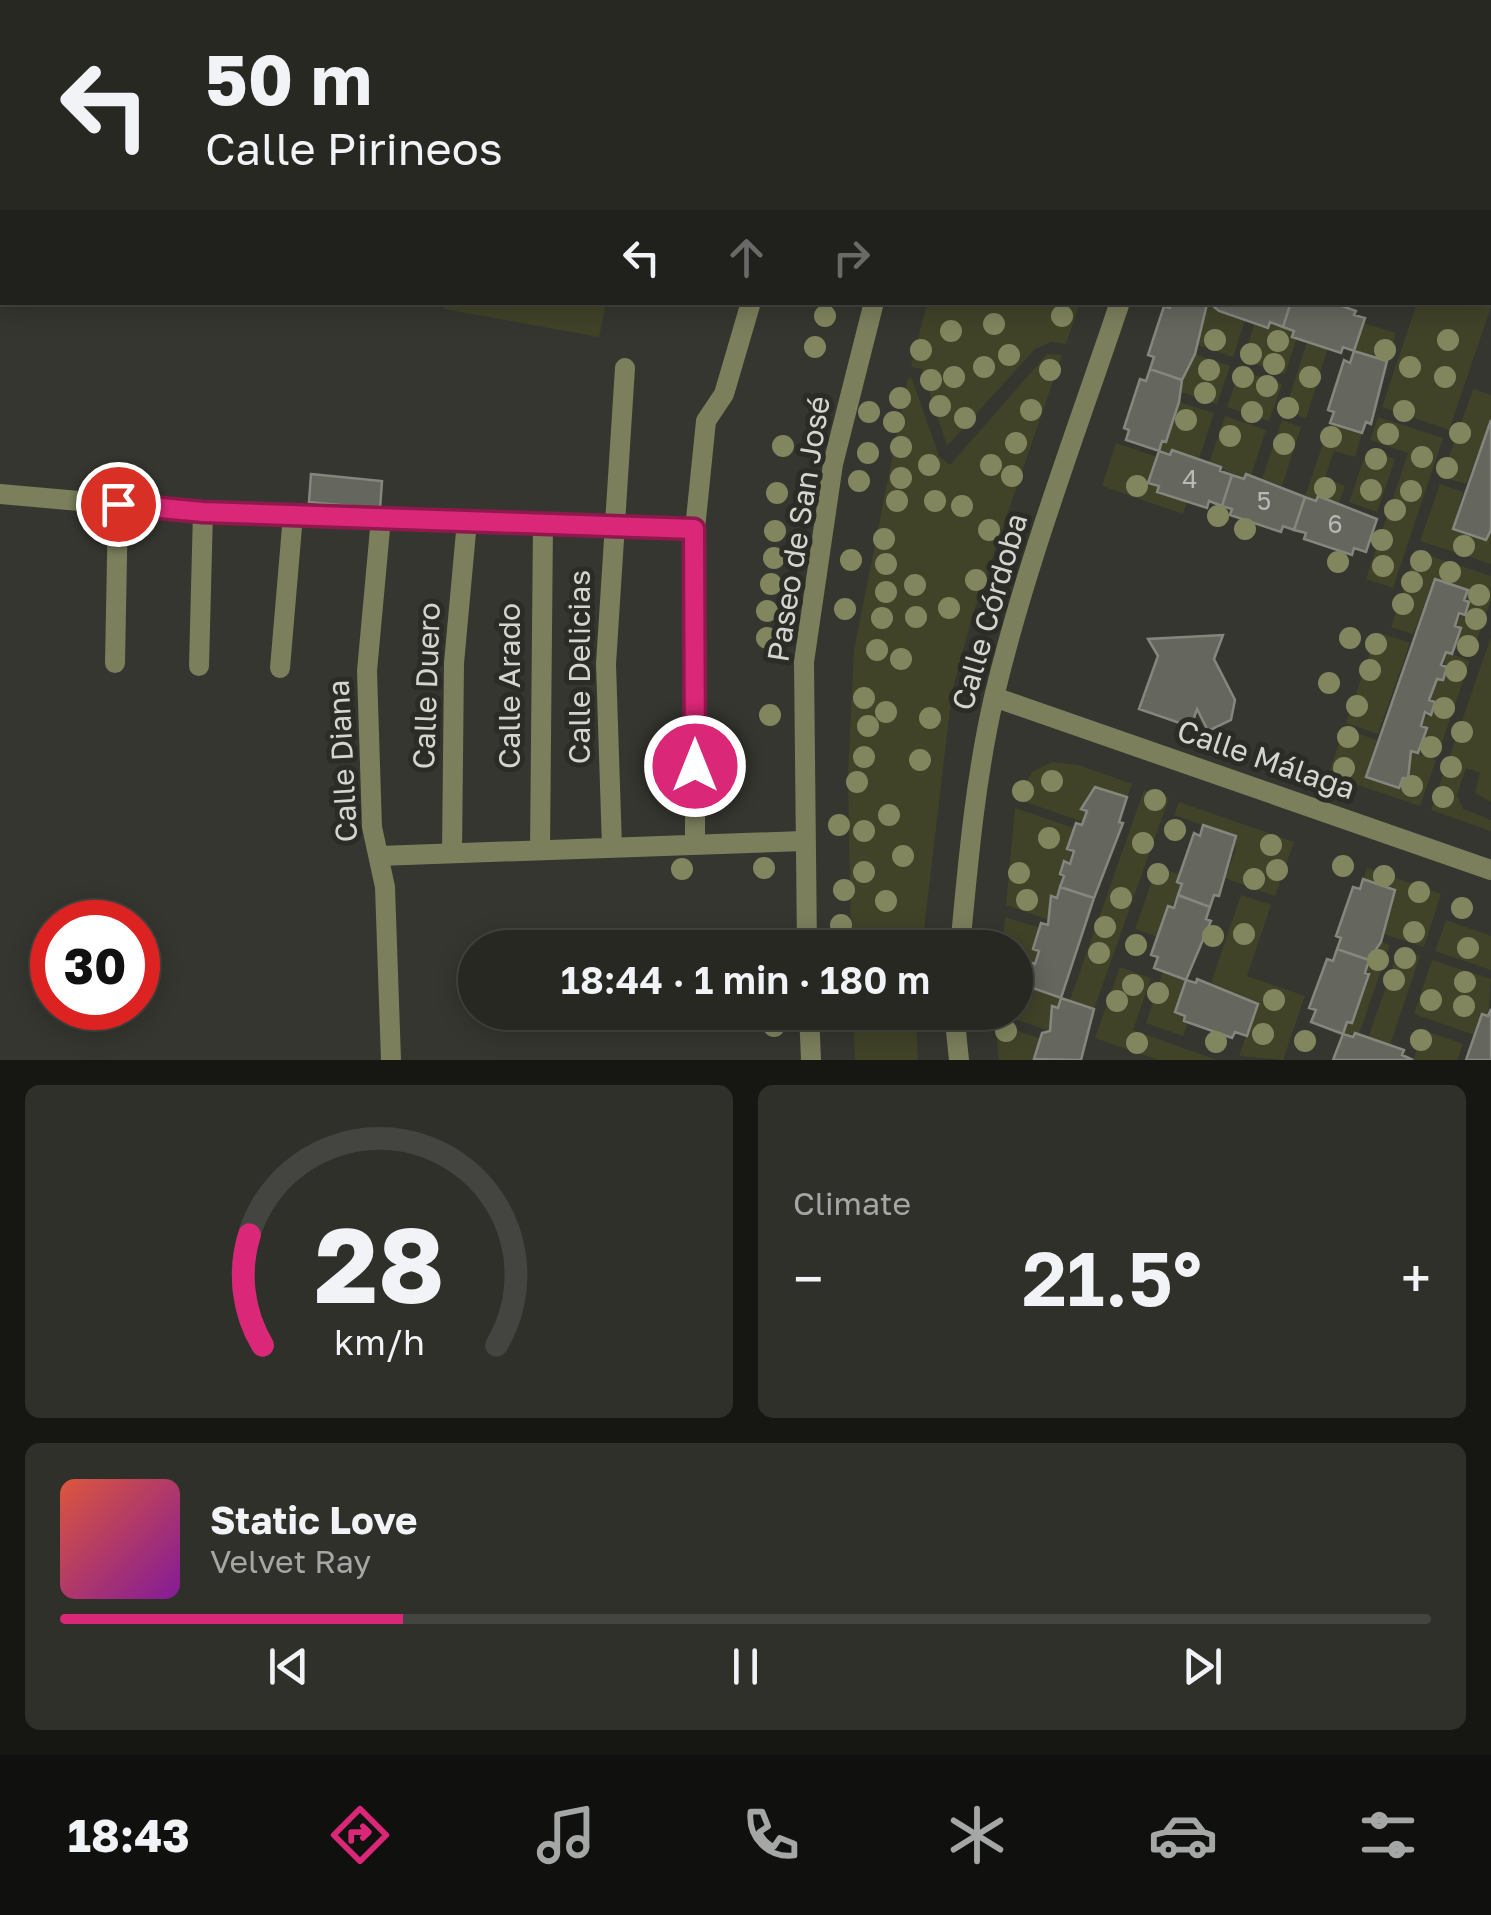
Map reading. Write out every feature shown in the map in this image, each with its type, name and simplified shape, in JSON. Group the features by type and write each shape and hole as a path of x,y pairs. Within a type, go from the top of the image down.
{"street":[{"path":"695,844 694,529 706,421 724,394 750,305"},
{"name":"Paseo de San José","path":"806,930 802,840 804,662 833,464 873,305"},
{"name":"Calle Córdoba","path":"962,930 972,814 994,696 1019,601 1119,305"},
{"name":"Calle Delicias","path":"612,848 606,664 624,368"},
{"path":"0,494 203,512 694,529"},
{"path":"115,663 118,504"},
{"path":"199,666 203,512"},
{"path":"280,668 293,516"},
{"name":"Calle Diana","path":"381,518 367,671 372,827 380,856 391,1060"},
{"name":"Calle Duero","path":"452,853 454,663 467,521"},
{"name":"Calle Arado","path":"540,850 542,524"},
{"path":"989,725 1004,711 1021,706 1002,670"},
{"name":"Calle Málaga","path":"994,696 1491,870"},
{"path":"380,856 802,840"},
{"path":"811,1030 812,1060"},
{"path":"956,1030 958,1060"}],"green space":[{"path":"445,305 606,305 599,337 444,309"},
{"path":"926,305 1079,305 1066,344 1051,342 1035,349 947,446 922,369 911,367"},
{"path":"1207,305 1245,320 1233,357 1198,345"},
{"path":"1416,305 1491,305 1449,430 1382,407"},
{"path":"1270,322 1294,331 1297,338 1285,374 1243,360 1255,323"},
{"path":"1364,323 1396,333 1387,361 1354,351"},
{"path":"1307,342 1328,348 1306,418 1285,411"},
{"path":"1047,354 1062,355 973,614 952,692 924,930 851,930 848,776 854,650 908,378 912,379 939,456 950,465"},
{"path":"1195,354 1230,366 1217,404 1178,391"},
{"path":"1240,370 1282,384 1269,421 1227,407"},
{"path":"1473,389 1491,395 1491,420 1466,484 1442,477"},
{"path":"1179,402 1214,413 1199,459 1159,451"},
{"path":"1225,416 1266,430 1251,476 1244,479 1209,463"},
{"path":"1378,417 1443,438 1393,588 1366,579 1408,453 1370,440"},
{"path":"1282,420 1301,427 1282,486 1262,479"},
{"path":"1330,423 1362,433 1355,457 1334,451 1325,478 1345,486 1339,503 1305,497"},
{"path":"1116,443 1157,457 1148,483 1159,486 1158,492 1187,502 1183,514 1102,486"},
{"path":"1367,450 1395,459 1377,512 1349,502"},
{"path":"1440,484 1463,492 1453,529 1485,540 1491,530 1491,564 1420,541"},
{"path":"1416,551 1491,576 1491,599 1472,654 1454,648 1461,629 1455,626 1469,603 1464,600 1467,589 1435,579 1413,634 1391,627"},
{"path":"1377,632 1410,643 1378,734 1346,723"},
{"path":"1491,637 1491,802 1475,793 1480,773 1466,768 1457,795 1463,809 1491,820 1491,831 1431,810"},
{"path":"1446,652 1470,661 1438,754 1420,748 1426,728 1421,726 1435,702 1429,700 1437,679 1443,680"},
{"path":"1344,729 1377,740 1367,776 1409,779 1411,751 1436,760 1420,806 1328,775"},
{"path":"1052,762 1079,765 1132,784 1127,797 1095,788 1081,808 1087,811 1083,822 1017,799 1032,772"},
{"path":"1144,790 1169,798 1094,1009 1070,1000"},
{"path":"1179,802 1294,842 1275,896 1225,878 1236,848 1232,846 1235,836 1174,815"},
{"path":"1015,808 1074,828 1070,864 1064,862 1057,898 1051,897 1049,920 1006,905"},
{"path":"1157,867 1179,874 1177,882 1182,884 1158,937 1135,929"},
{"path":"1367,868 1441,894 1424,947 1384,934 1395,891 1363,879"},
{"path":"1241,895 1271,905 1247,976 1305,996 1283,1060 1239,1056 1257,1004 1211,983"},
{"path":"1005,917 1040,928 1033,949 1033,930 1004,930"},
{"path":"1446,920 1491,936 1491,970 1435,951"},
{"path":"1381,942 1390,945 1359,1034 1343,1034 1368,974 1365,973 1373,949 1378,950"},
{"path":"1399,949 1420,956 1390,1045 1368,1038"},
{"path":"1432,960 1491,979 1488,1016 1483,1014 1475,1035 1414,1014"},
{"path":"1120,967 1151,978 1133,1030 1217,1060 1158,1060 1095,1038"},
{"path":"1163,972 1186,980 1175,1011 1188,1022 1183,1036 1146,1023"},
{"path":"1033,988 1061,998 1058,1008 1052,1007 1050,1031 1033,1025"},
{"path":"854,1030 917,1030 918,1060 855,1060"},
{"path":"996,1030 1015,1030 1041,1039 1037,1060 999,1060"},
{"path":"1424,1030 1463,1044 1457,1060 1413,1060"}],"building":[{"path":"1207,305 1195,354 1182,380 1150,369 1154,357 1148,355 1164,306"},
{"path":"1212,305 1290,305 1283,327 1270,322 1268,328"},
{"path":"1290,305 1339,305 1365,318 1354,351 1343,347 1341,353 1292,337 1294,331 1283,327"},
{"path":"1354,351 1387,361 1371,424 1366,422 1362,433 1330,423 1334,412 1328,410 1344,360 1350,363"},
{"path":"1150,369 1182,380 1179,402 1166,442 1162,441 1159,451 1126,440 1129,430 1124,428 1140,379 1146,381"},
{"path":"1491,420 1491,530 1486,540 1453,529"},
{"path":"1172,450 1221,467 1220,471 1232,475 1222,506 1209,501 1207,508 1157,492 1159,486 1148,483 1159,451 1170,455"},
{"path":"311,474 382,481 380,509 309,502"},
{"path":"1246,474 1305,497 1294,530 1283,526 1281,532 1230,515 1232,509 1222,506 1232,475 1244,479"},
{"path":"1318,496 1377,519 1366,552 1354,548 1352,555 1304,539 1306,533 1294,530 1305,497 1316,501"},
{"path":"1435,579 1468,590 1464,600 1469,602 1465,615 1459,613 1455,626 1461,628 1452,654 1446,652 1441,665 1447,667 1443,680 1437,679 1429,700 1435,702 1431,715 1425,712 1421,726 1427,728 1418,753 1411,751 1408,779 1403,778 1399,788 1366,777"},
{"path":"1223,635 1214,659 1235,700 1231,720 1208,731 1197,709 1191,727 1139,709 1158,656 1148,639"},
{"path":"1095,787 1127,797 1119,822 1123,823 1094,898 1060,887 1064,876 1060,874 1064,861 1070,864 1074,851 1067,849 1076,823 1082,825 1087,811 1081,809"},
{"path":"1203,825 1236,836 1219,896 1214,895 1210,907 1178,895 1182,884 1177,882 1194,833 1200,836"},
{"path":"1363,879 1395,890 1381,942 1369,960 1337,949 1341,938 1336,936 1353,887 1360,889"},
{"path":"1060,887 1094,898 1061,998 1033,988 1033,963 1039,951 1033,949 1041,923 1048,925 1051,896 1057,898"},
{"path":"1178,895 1210,907 1206,919 1211,921 1186,980 1154,968 1158,957 1151,955 1168,906 1174,908"},
{"path":"1337,949 1369,960 1365,973 1369,974 1352,1023 1347,1022 1343,1034 1311,1022 1316,1010 1309,1008 1327,959 1333,961"},
{"path":"1197,979 1258,1004 1247,1036 1235,1032 1232,1038 1184,1021 1185,1016 1175,1012 1186,980 1196,983"},
{"path":"1061,998 1094,1009 1081,1060 1034,1059 1042,1033 1050,1031 1052,1006 1058,1008"},
{"path":"1491,1009 1491,1060 1466,1060 1482,1014 1488,1016"},
{"path":"1355,1033 1404,1050 1402,1055 1413,1060 1333,1060 1343,1034 1353,1037"}],"route":[{"path":"118,504 203,512 694,529 695,766"}]}
